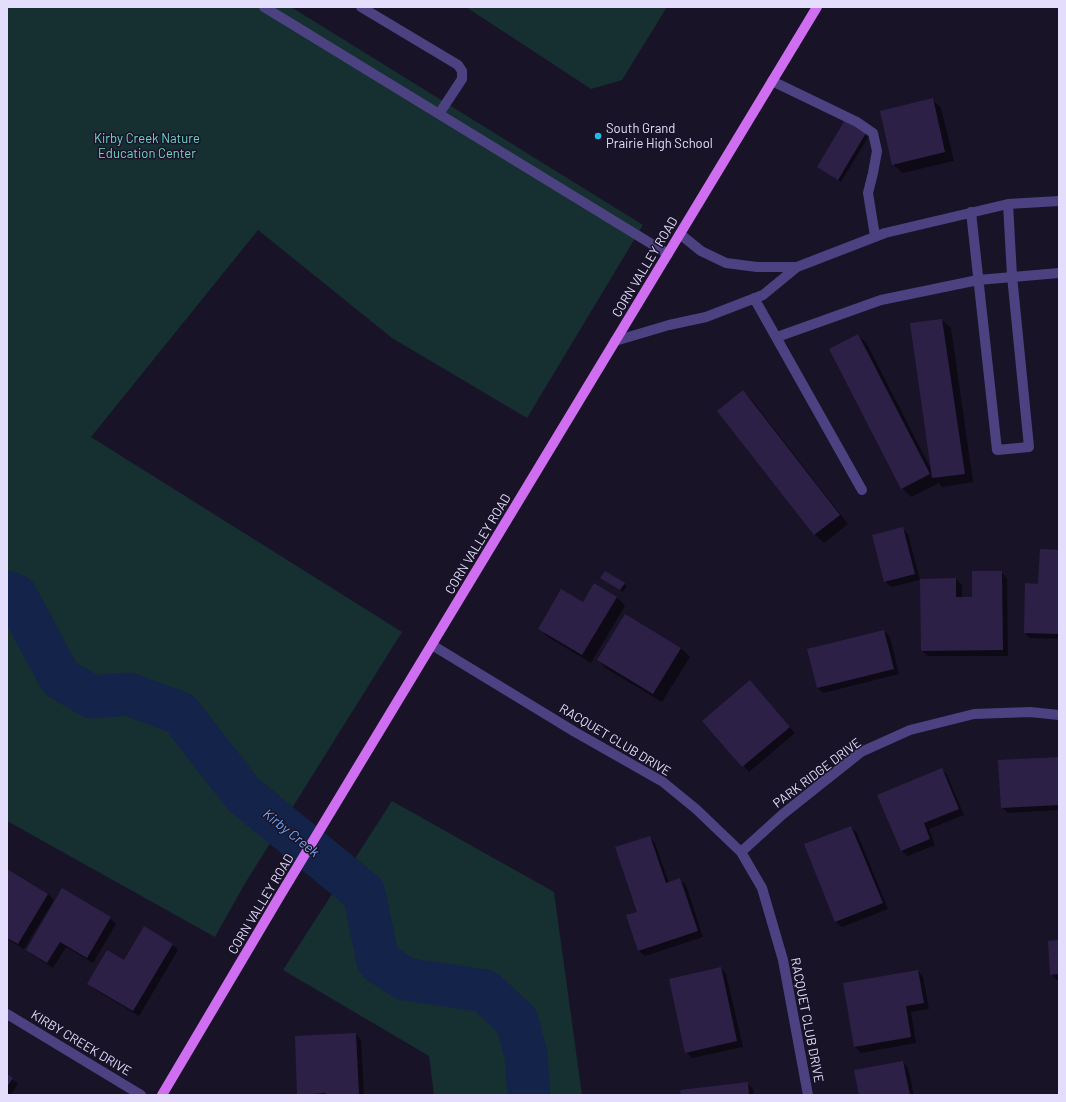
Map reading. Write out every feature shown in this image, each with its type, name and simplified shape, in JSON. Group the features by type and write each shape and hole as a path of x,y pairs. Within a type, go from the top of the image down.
{"main road":[{"name":"CORN VALLEY ROAD","path":"162,1095 281,894 817,7"}],"street":[{"path":"264,7 668,254"},
{"path":"361,7 458,65 462,71 462,78 440,114"},
{"path":"772,81 857,122 873,134 877,151 868,193 875,236"},
{"path":"615,341 668,325 706,317 763,295 797,267 875,236 1008,204 1059,201"},
{"path":"971,212 998,450 1029,447 1012,276 1008,204"},
{"path":"680,234 701,251 726,263 757,267 797,267"},
{"path":"777,337 881,300 978,280 1059,273"},
{"path":"754,298 862,490"},
{"name":"RACQUET CLUB DRIVE","path":"432,645 575,732 663,782 696,809 741,852 762,888 783,960 808,1095"},
{"name":"PARK RIDGE DRIVE","path":"741,852 783,814 861,752 910,730 974,714 1030,712 1059,715"},
{"name":"KIRBY CREEK DRIVE","path":"7,1014 141,1095"}],"green space":[{"name":"Kirby Creek Nature Education Center","path":"7,7 291,7 643,225 527,418 392,338 258,230 91,437 402,632 244,885 215,937 7,821"},
{"path":"466,7 667,7 622,80 591,89"},
{"path":"392,801 554,892 582,1095 434,1095 429,1056 283,970"}],"building":[{"path":"933,98 945,152 892,165 880,111"},
{"path":"845,120 866,133 838,180 817,167"},
{"path":"942,319 965,474 932,478 910,323"},
{"path":"858,334 930,474 901,489 829,349"},
{"path":"743,390 840,515 814,535 717,411"},
{"path":"903,527 915,574 884,582 872,535"},
{"path":"1040,549 1059,550 1059,634 1024,633 1025,583 1038,584"},
{"path":"605,571 625,583 620,590 600,578"},
{"path":"972,571 1002,571 1003,650 921,651 920,579 956,578 956,597 972,597"},
{"path":"594,583 617,597 582,655 538,629 561,589 583,602"},
{"path":"625,614 681,648 653,694 597,660"},
{"path":"884,630 894,669 817,688 807,649"},
{"path":"750,680 790,727 742,767 702,721"},
{"path":"1059,757 1059,805 1001,808 998,760"},
{"path":"942,768 959,809 924,823 930,839 901,851 877,795"},
{"path":"851,826 883,903 835,922 804,844"},
{"path":"650,836 666,883 680,878 698,931 638,951 626,915 637,912 615,847"},
{"path":"7,869 48,894 18,944 7,938"},
{"path":"62,888 111,917 87,958 60,942 47,963 26,950"},
{"path":"144,926 173,944 133,1011 87,984 107,950 124,960"},
{"path":"1059,940 1059,974 1050,975 1048,941"},
{"path":"721,967 737,1041 685,1053 669,979"},
{"path":"918,970 924,1003 906,1006 911,1037 854,1047 843,983"},
{"path":"356,1033 359,1095 326,1095 326,1093 297,1095 295,1036"},
{"path":"903,1061 910,1095 859,1095 854,1070"},
{"path":"7,1074 13,1078 7,1087"},
{"path":"748,1082 749,1095 681,1095 680,1090"}],"waterway":[{"name":"Kirby Creek","path":"7,592 16,596 60,678 92,697 128,694 180,713 243,794 364,893 378,961 405,979 485,991 517,1021 526,1055 529,1095"}],"place":[{"name":"South Grand Prairie High School","path":"598,136"}]}
